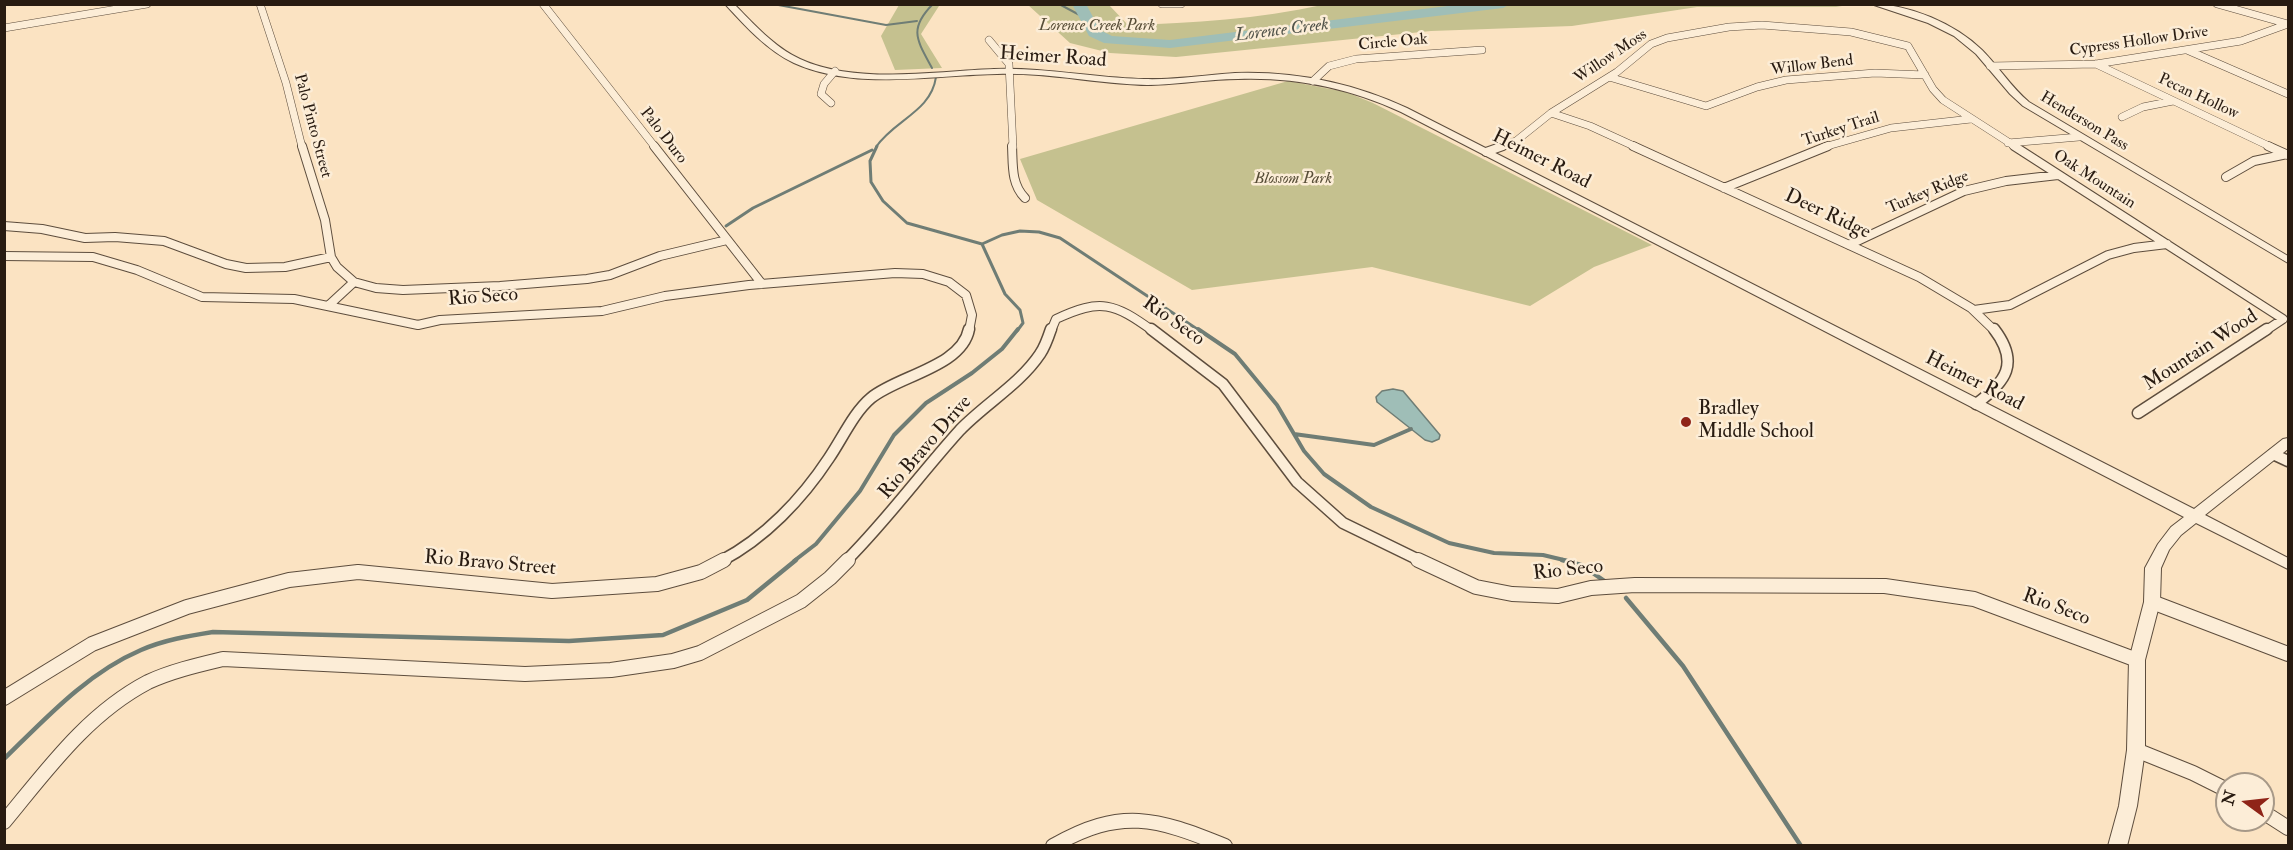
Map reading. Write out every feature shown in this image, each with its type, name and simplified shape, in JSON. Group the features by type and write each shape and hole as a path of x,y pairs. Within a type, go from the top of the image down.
{"street":[{"path":"4,28 147,4"},
{"name":"Palo Pinto Street","path":"260,4 325,220 331,256"},
{"name":"Palo Duro","path":"543,4 762,284"},
{"name":"Heimer Road","path":"729,4 786,55 805,64 835,71 877,75 1010,70 1147,82 1236,76 1275,76 1348,88 1389,102 2289,564"},
{"path":"1162,5 1181,4"},
{"name":"Henderson Pass","path":"1875,4 1925,20 1956,34 1969,43 2016,97 2079,137 2289,260"},
{"path":"2217,4 2288,24"},
{"name":"Cypress Hollow Drive","path":"1990,66 2096,64 2251,39 2288,24"},
{"name":"Willow Moss","path":"1486,152 1516,141 1551,112 1609,77 1656,42 1729,27 1762,25 1844,31 1908,46"},
{"path":"989,40 1009,64 1014,181 1018,191 1025,198"},
{"name":"Oak Mountain","path":"1908,46 1939,96 2008,143 2283,319"},
{"name":"Circle Oak","path":"1313,81 1329,66 1356,59 1482,50"},
{"path":"2187,50 2289,94"},
{"name":"Pecan Hollow","path":"2096,64 2288,155"},
{"path":"831,103 821,94 822,88 835,71"},
{"name":"Willow Bend","path":"1609,77 1706,106 1757,87 1786,80 1875,73 1925,75"},
{"path":"2122,117 2155,103 2174,100"},
{"name":"Deer Ridge","path":"1551,112 1590,126 1849,245 1945,291 1974,309 1997,333 2008,358 2003,381 1976,404"},
{"name":"Turkey Trail","path":"1724,188 1854,137 1908,125 1971,119"},
{"path":"2008,143 2079,137"},
{"path":"2226,177 2253,161 2288,155"},
{"name":"Turkey Ridge","path":"1849,245 1964,191 2006,181 2058,175"},
{"path":"4,226 42,229 85,238 115,237 164,241 226,264 246,268 285,267 331,256 337,267 354,282 328,306"},
{"name":"Rio Seco","path":"354,282 376,288 403,290 588,279 610,275 660,256 727,240"},
{"path":"1974,309 2010,305 2108,255 2134,248 2167,244"},
{"name":"Rio Seco","path":"4,256 93,256 137,270 202,297 294,299 380,319 418,325 440,320 602,311 665,296 762,284 904,273 932,276 948,282 966,295 972,315 969,332"},
{"name":"Rio Seco","path":"1061,315 1087,306 1100,305 1122,310 1134,317 1191,358 1222,384 1297,482 1343,523 1476,587 1512,594 1558,596 1591,588 1635,585 1885,586 1974,599 2137,660"},
{"name":"Rio Bravo Drive","path":"4,822 73,739 102,710 128,691 189,665 223,659 525,675 611,670 674,661 700,653 784,612 817,590 898,508 942,450 966,424 1036,361 1045,346 1051,327 1061,315"},
{"name":"Mountain Wood","path":"2138,413 2283,319"},
{"name":"Rio Bravo Street","path":"4,698 93,644 187,606 289,580 358,572 552,591 657,584 701,573 745,549 784,514 819,473 866,402 879,391 945,360 964,343 969,332"},
{"path":"2117,846 2128,806 2136,750 2137,660 2152,602 2153,568 2176,531 2289,442"},
{"path":"2273,454 2289,461"},
{"path":"2152,602 2289,654"},
{"path":"2136,750 2215,784"},
{"path":"1053,846 1075,832 1111,821 1136,819 1160,822 1184,829 1225,846"},
{"path":"2275,819 2289,828"}],"green space":[{"path":"899,5 943,5 939,6 921,34 942,68 895,70 881,36"},
{"name":"Lorence Creek Park","path":"1028,5 1109,5 1128,25 1226,20 1322,5 1848,5 1836,7 1697,7 1572,26 1431,31 1176,57 1110,53 1070,43"},
{"name":"Blossom Park","path":"1288,81 1346,92 1373,103 1652,245 1594,267 1530,306 1372,267 1192,290 1037,200 1020,159"}],"water":[{"path":"1393,389 1403,391 1440,435 1439,439 1432,442 1425,440 1377,402 1376,397 1382,391"}],"waterway":[{"path":"773,4 886,25 917,21"},
{"path":"932,68 919,42 918,28 920,21 933,4"},
{"path":"1059,4 1087,19"},
{"name":"Lorence Creek","path":"1079,4 1094,33 1109,40 1170,44 1503,4"},
{"path":"876,147 927,99 936,77"},
{"path":"877,146 870,161 871,182 883,201 907,223 982,244"},
{"path":"726,226 753,208 872,150"},
{"path":"982,244 1002,235 1020,231 1039,232 1060,238 1200,331"},
{"path":"982,244 1005,294 1020,310 1023,323 1017,331"},
{"path":"794,561 816,544 860,491 894,435 926,403 972,373 1002,349 1018,329"},
{"path":"1198,329 1235,354 1277,405 1294,434"},
{"path":"1294,434 1374,445 1411,429"},
{"path":"1294,434 1304,451 1324,474 1371,507 1449,543 1494,553 1543,555 1568,561"},
{"path":"4,759 51,713 85,684 121,660 167,641 213,632 569,641 663,635 747,600 796,560"},
{"path":"1562,560 1581,565 1606,582"},
{"path":"1626,598 1683,666 1801,846"}],"place":[{"name":"Bradley Middle School","path":"1686,422"}]}
